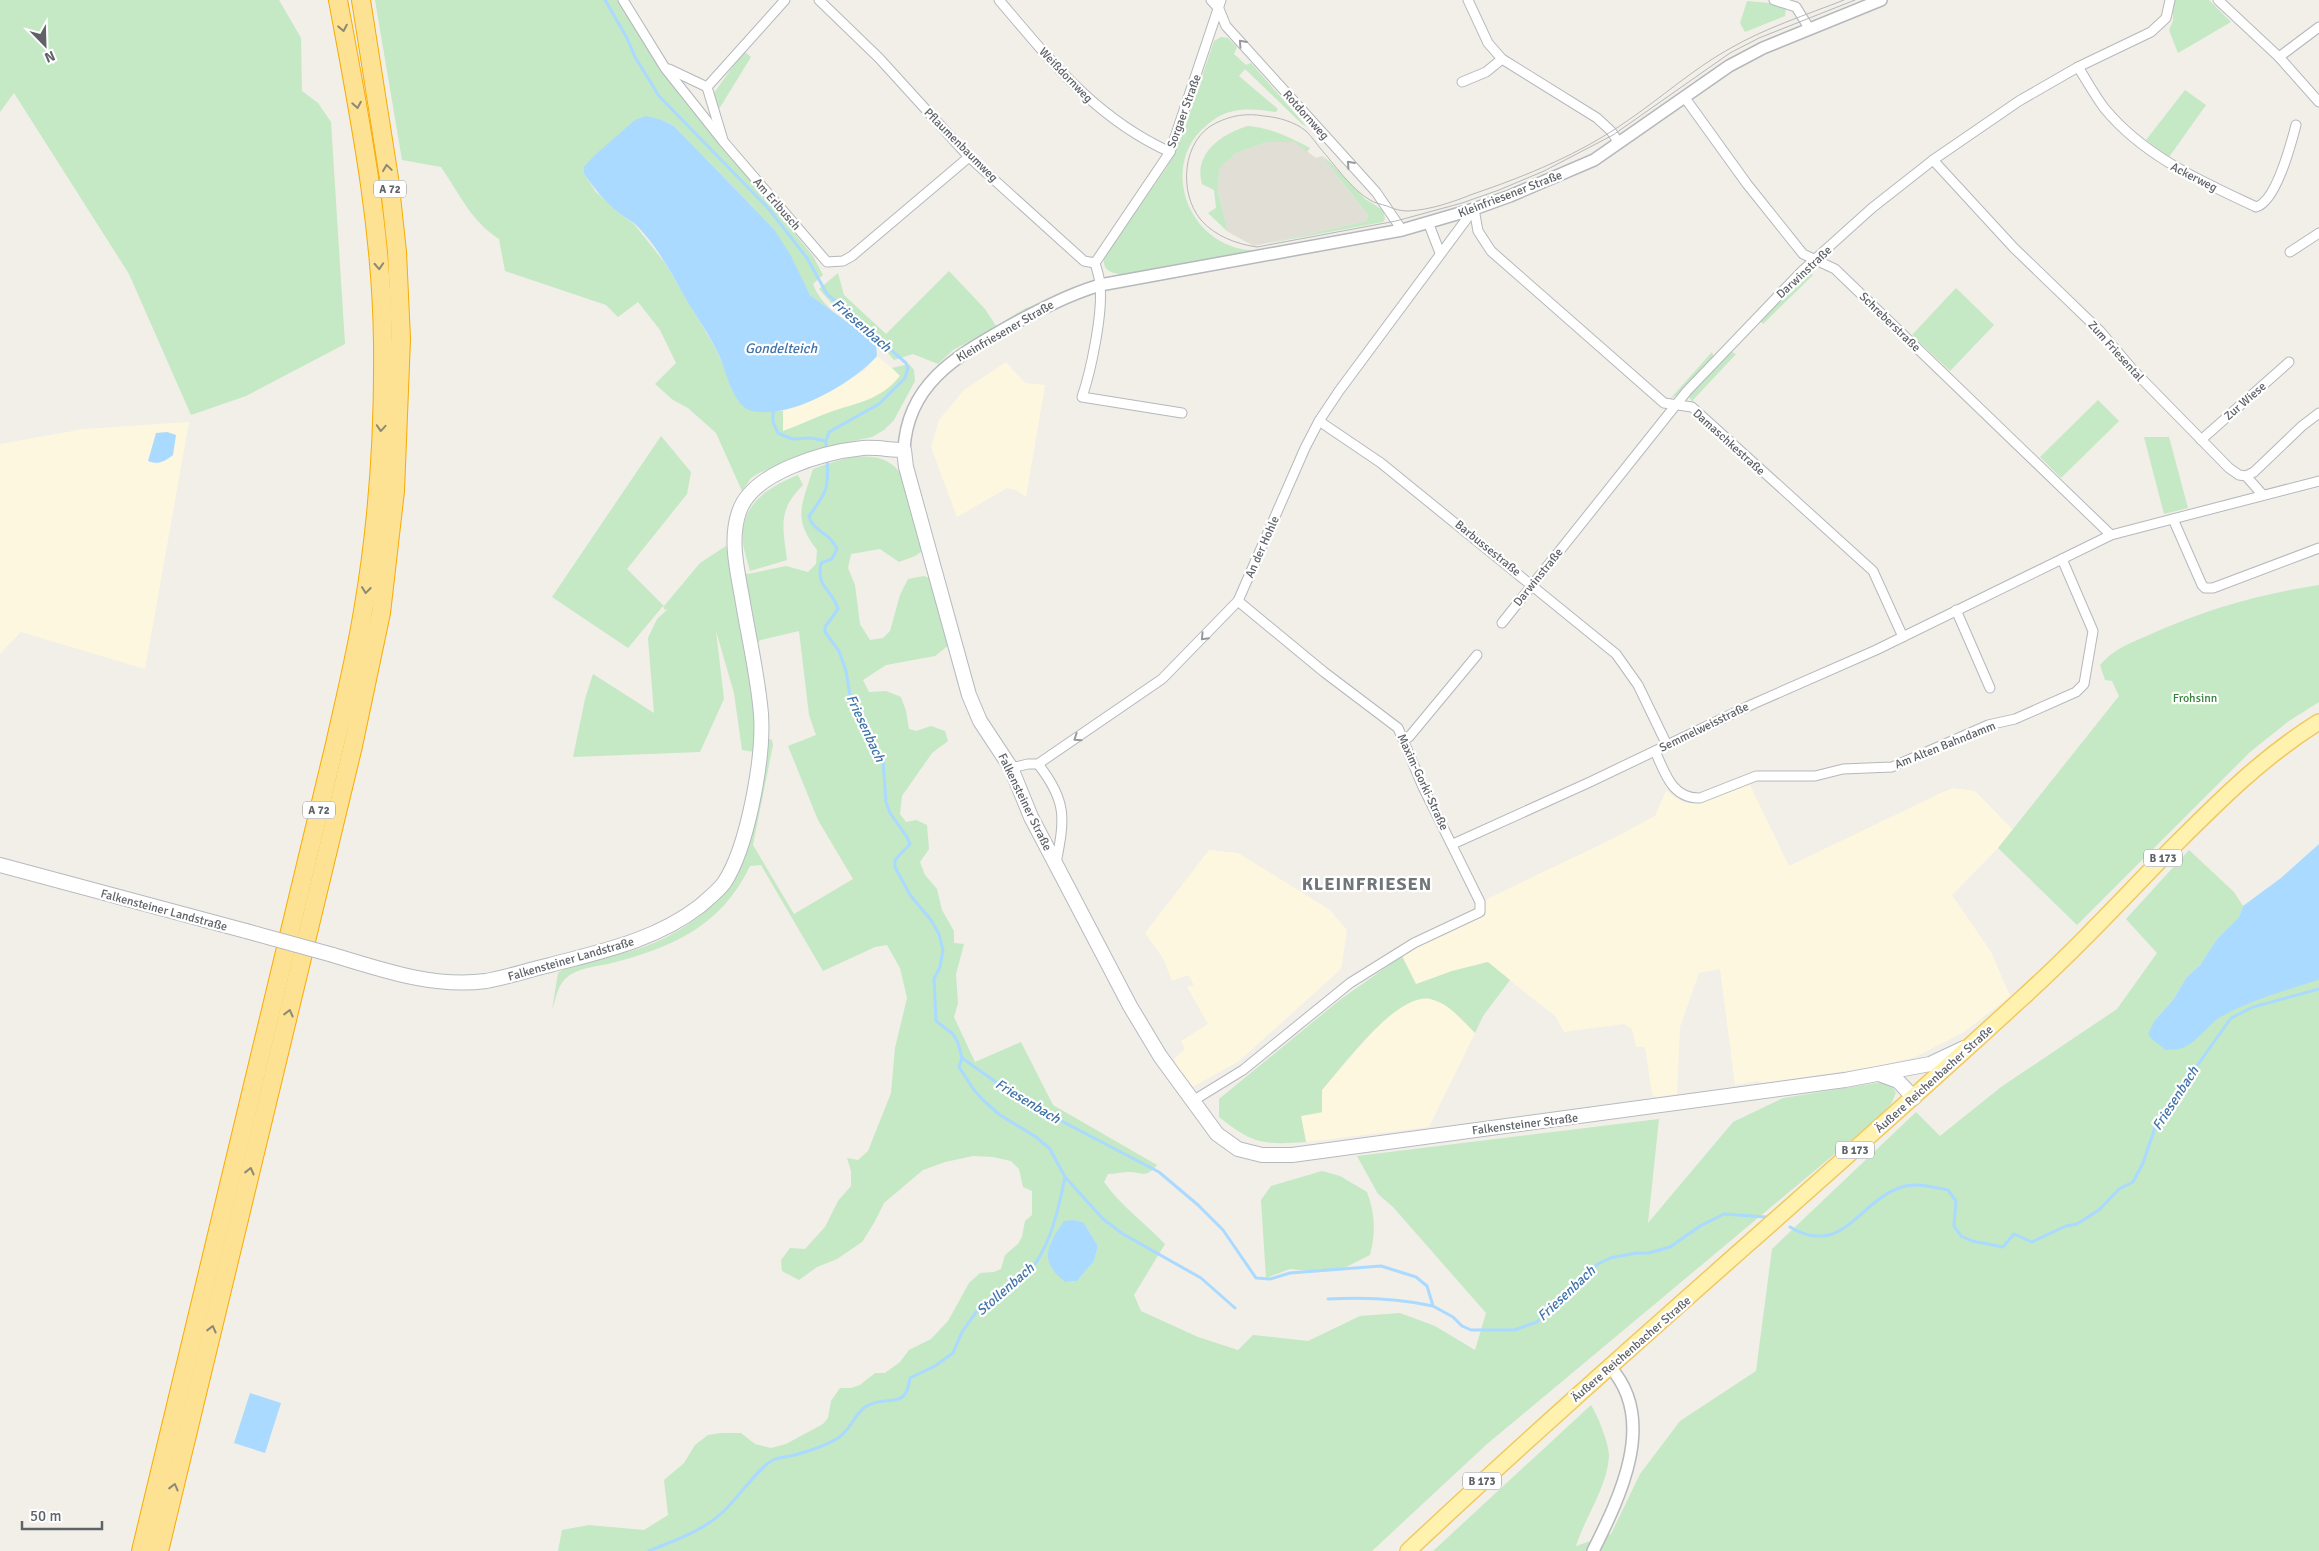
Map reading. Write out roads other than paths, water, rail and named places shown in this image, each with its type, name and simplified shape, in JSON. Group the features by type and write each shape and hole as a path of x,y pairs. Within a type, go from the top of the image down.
{"highway":[{"name":"A 72","path":"141,1551 336,744 363,610 377,491 382,408 383,342 379,258 371,182 338,0"},
{"name":"A 72","path":"158,1551 350,756 381,613 396,490 401,339 397,252 389,178 361,0"}],"main road":[{"name":"Falkensteiner Landstraße","path":"0,866 376,968 437,982 461,984 493,980 633,942 668,928 687,916 724,884 739,851 747,822 760,750 761,714 734,546 735,528 739,512 746,497 758,485 777,473 808,461 840,452 864,448 904,450"},
{"name":"Falkensteiner Straße","path":"904,450 906,467 969,695 980,721 1011,768 1031,817 1130,1006 1160,1056 1217,1134 1238,1149 1262,1155 1292,1155 1644,1109 1878,1074 1930,1064 1972,1044"},
{"name":"Äußere Reichenbacher Straße","path":"1408,1551 1610,1367 1914,1098 2056,967 2227,793 2280,748 2319,722"},
{"path":"1906,1068 1913,1072 1926,1087"},
{"path":"1878,1074 1889,1076 1898,1081 1914,1098"}],"street":[{"name":"Am Erlbusch","path":"623,0 665,68 723,141 827,262 842,261 852,256 969,157"},
{"path":"707,87 785,0"},
{"name":"Pflaumenbaumweg","path":"819,0 879,58 969,157 1084,261 1095,263"},
{"name":"Weißdornweg","path":"999,0 1063,75 1089,100 1118,123 1170,152"},
{"name":"Rotdornweg","path":"1211,0 1220,4 1226,26 1376,192 1402,230"},
{"path":"1468,0 1488,43 1502,59 1596,118 1611,131 1619,143"},
{"path":"1774,0 1796,7 1810,28"},
{"name":"Kleinfriesener Straße","path":"904,450 907,422 916,403 930,382 966,351 1055,302 1100,285 1402,230 1474,209 1552,179 1594,160 1729,66 1763,48 1881,0"},
{"name":"Darwinstraße","path":"1502,623 1687,391 1754,319 1816,260 1872,208 1933,160 2019,100 2078,67 2151,32 2166,18 2170,0"},
{"path":"2218,0 2279,57 2319,102"},
{"name":"Sorgaer Straße","path":"1095,263 1170,152 1220,4"},
{"path":"2279,57 2319,27"},
{"path":"1462,82 1486,72 1502,59"},
{"name":"Ackerweg","path":"2078,67 2106,110 2147,148 2188,175 2256,207 2263,204 2274,186 2288,154 2296,125"},
{"path":"665,68 707,87 720,124 723,141"},
{"name":"Schreberstraße","path":"1685,98 1785,233 1803,254 1835,269 2111,535"},
{"name":"Zum Friesental","path":"1933,160 2014,248 2100,331 2133,370 2201,440 2229,468 2239,475 2246,476 2262,494"},
{"name":"An der Hohle","path":"1011,768 1038,764 1162,679 1238,601 1319,421 1440,253 1463,227 1474,209"},
{"name":"Damaschkestraße","path":"1474,209 1478,231 1491,251 1664,403 1692,408 1873,571 1903,637"},
{"path":"1428,222 1440,253"},
{"path":"2290,252 2319,234"},
{"path":"1095,263 1100,285 1100,302 1088,379 1082,397 1182,413"},
{"name":"Zur Wiese","path":"2201,440 2289,362"},
{"path":"2246,476 2254,472 2302,426 2319,413"},
{"name":"Barbussestraße","path":"1319,421 1381,463 1532,584 1624,662 1638,684 1667,745"},
{"path":"2262,494 2319,481"},
{"name":"Semmelweisstraße","path":"1453,844 1903,637 2111,535 2262,494"},
{"path":"2173,519 2205,588 2214,588 2319,548"},
{"name":"Am Alten Bahndamm","path":"1654,751 1674,788 1683,796 1691,799 1700,798 1756,776 1815,776 1843,769 1892,767 1988,725 2015,719 2076,692 2084,684 2093,631 2062,558"},
{"name":"Maxim-Gorki-Straße","path":"1192,1102 1243,1070 1350,983 1414,943 1480,912 1480,902 1453,844 1423,787 1404,738 1398,728 1324,672 1238,601"},
{"path":"1956,610 1990,688"},
{"path":"1404,738 1409,737 1476,655"},
{"path":"1038,764 1058,793 1062,815 1056,863"},
{"path":"1594,1551 1624,1484 1631,1448 1632,1416 1628,1396 1620,1378 1610,1367"}],"water":[{"name":"Gondelteich","path":"646,116 662,120 674,126 774,229 791,256 810,295 876,343 877,356 866,367 836,388 800,405 764,412 749,410 743,406 734,393 713,344 657,250 635,224 604,200 584,174 584,167 595,155 635,120"},
{"path":"167,432 176,435 173,455 161,462 148,461 156,433"},
{"path":"2319,844 2319,980 2235,1009 2218,1018 2193,1041 2180,1049 2166,1050 2154,1041 2148,1034 2155,1020 2173,1000 2186,978 2200,965 2217,939 2239,917 2243,906 2281,878"},
{"path":"1074,1220 1084,1223 1098,1246 1094,1261 1077,1281 1065,1282 1051,1267 1048,1253 1053,1238 1064,1221"},
{"path":"250,1393 281,1403 265,1453 234,1443"}],"waterway":[{"name":"Friesenbach","path":"605,0 627,38 635,57 659,96 768,208 807,258 827,294 906,363 908,368 905,378 879,404 829,432 826,441 826,452"},
{"path":"773,411 773,422 778,433 792,439 811,438 826,441"},
{"name":"Friesenbach","path":"827,458 828,477 826,490 809,516 814,525 830,538 837,549 832,559 821,563 821,578 838,609 825,627 825,632 839,651 846,671 851,701 883,760 886,802 890,813 910,844 895,860 895,867 910,895 931,920 939,934 943,950 940,967 934,979 936,1021 953,1034 958,1043 962,1058 1000,1085 1019,1093 1027,1103 1159,1172 1198,1205 1223,1230 1256,1278 1270,1279 1290,1273 1381,1266 1416,1277 1427,1286 1433,1306 1471,1330 1514,1330 1537,1322 1580,1279 1598,1264 1610,1258 1636,1253 1649,1253 1670,1247 1700,1226 1724,1214 1766,1217"},
{"name":"Friesenbach","path":"1790,1227 1808,1235 1824,1236 1837,1232 1887,1194 1902,1187 1913,1185 1948,1190 1956,1201 1954,1226 1961,1236 1972,1241 2003,1247 2014,1234 2032,1242 2066,1226 2077,1224 2099,1210 2119,1189 2133,1182 2143,1163 2157,1122 2231,1018 2253,1007 2319,989"},
{"name":"Stollenbach","path":"962,1058 959,1067 974,1090 1000,1115 1036,1137 1050,1149 1065,1177 1103,1219 1123,1234 1201,1278 1235,1308"},
{"name":"Stollenbach","path":"649,1551 706,1525 723,1512 768,1463 775,1459 806,1452 833,1441 846,1431 865,1407 873,1403 900,1398 908,1388 910,1378 935,1366 953,1353 962,1332 979,1308 1035,1264 1050,1233 1065,1177"},
{"name":"Stollenbach","path":"1328,1299 1380,1299 1433,1306"}],"tram line":[{"path":"1844,0 1771,28 1743,41 1703,65 1609,133 1572,154 1513,180 1458,200 1425,209 1405,211 1372,201 1363,196 1350,183 1302,128 1281,119 1252,115 1234,116 1216,123 1196,141 1187,167 1189,196 1201,220 1213,231 1241,244 1257,247 1396,221 1462,203 1544,171 1613,135 1730,53 1759,38 1855,0"}],"district":[{"name":"KLEINFRIESEN","path":"1367,884"}],"park label":[{"name":"Frohsinn","path":"2195,698"}]}
